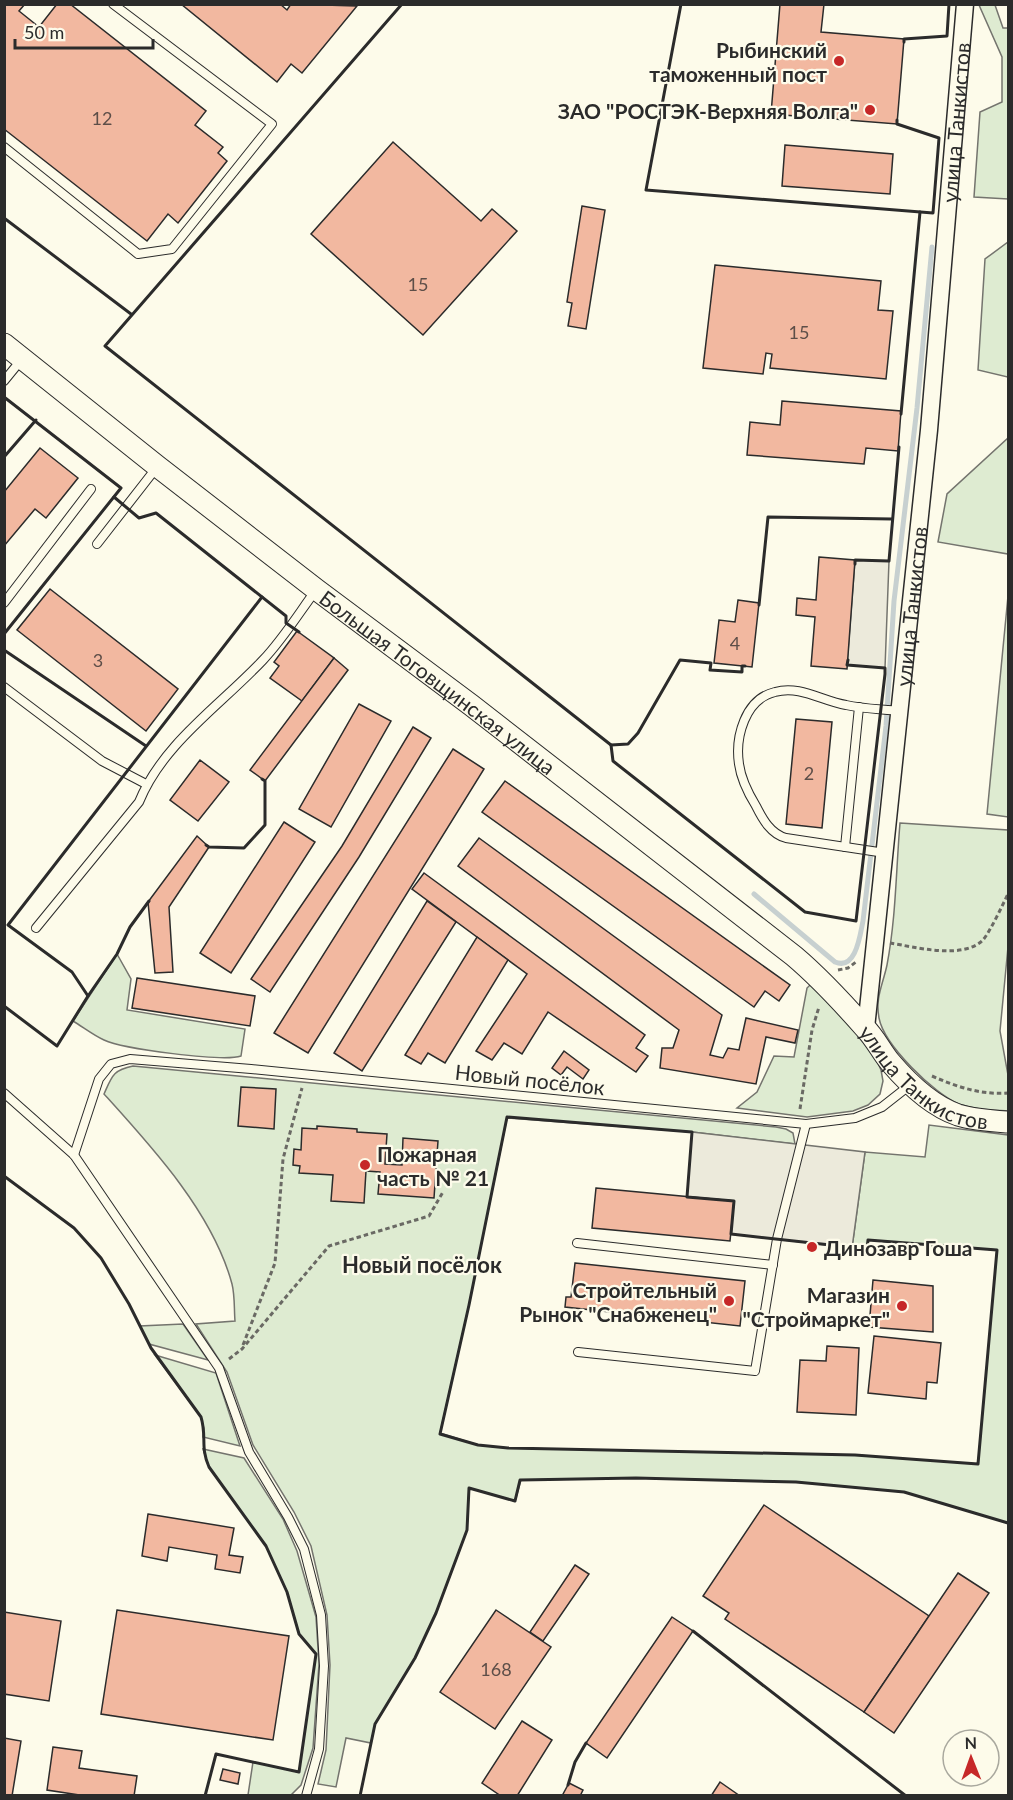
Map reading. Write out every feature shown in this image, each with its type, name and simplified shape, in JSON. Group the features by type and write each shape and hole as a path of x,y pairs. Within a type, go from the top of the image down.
{"street":[{"name":"улица Танкистов","path":"964,4 929,430 866,1028 890,1062 918,1078 938,1105 958,1114 1008,1122"},
{"name":"Большая Тоговщинская улица","path":"4,344 317,590 471,705 794,956 820,978 866,1028"}],"lane":[{"path":"4,147 138,254 172,249 272,124 113,4"},
{"path":"4,381 22,358"},
{"path":"97,544 157,466"},
{"path":"4,603 91,489"},
{"path":"36,928 139,802 146,784 178,743 265,659 317,590"},
{"path":"4,687 102,761 146,784"},
{"path":"885,853 786,838 772,831 746,787 739,763 739,741 741,729 751,708 765,696 774,692 803,692 839,704 900,711"},
{"path":"845,847 859,707"},
{"name":"Новый посёлок","path":"75,1155 99,1079 111,1064 130,1059 305,1074 806,1124 855,1119 882,1107 918,1078"},
{"path":"4,1093 75,1155 219,1368 249,1452 288,1517 304,1549 321,1615 324,1666 319,1749 306,1796"},
{"path":"578,1352 755,1371 777,1239 806,1124"},
{"path":"577,1243 773,1265"}],"path":[{"path":"242,1349 275,1263 283,1159 305,1074"},
{"path":"918,1078 975,1091 994,1094 1008,1093"},
{"path":"219,1368 242,1349 329,1246 429,1215 443,1192"}],"green space":[{"path":"979,5 995,5 1003,28 1008,28 1008,199 974,197 980,112 1002,102 1002,57"},
{"path":"1008,242 1008,377 978,370 985,259"},
{"path":"1008,438 1008,554 938,542 947,494"},
{"path":"1008,596 1008,817 987,814"},
{"path":"900,823 1008,830 1008,947 1000,1031 1008,1075 1008,1111 971,1107 949,1099 924,1080 900,1054 883,1029 878,1004 892,930"},
{"path":"117,954 131,979 127,1010 245,1029 241,1056 173,1054 115,1044 73,1021"},
{"path":"814,981 874,1054 883,1081 880,1094 868,1105 853,1111 807,1117 737,1108 757,1092 774,1056 794,1057 807,988"},
{"path":"133,1066 776,1127 793,1133 795,1144 692,1132 507,1118 440,1433 478,1445 508,1448 855,1455 978,1464 997,1250 868,1240 867,1249 852,1248 865,1152 925,1157 929,1125 1008,1135 1008,1523 904,1492 796,1482 636,1478 521,1480 515,1501 469,1488 467,1530 436,1613 415,1658 375,1724 371,1743 346,1738 336,1787 318,1784 326,1750 330,1665 327,1615 311,1546 294,1512 253,1445 227,1372 196,1324 235,1321 233,1289 223,1258 211,1232 179,1182 104,1094 117,1072"},
{"path":"183,1324 208,1360 149,1344 140,1326"},
{"path":"155,1355 216,1373 240,1446 203,1437 201,1417"},
{"path":"203,1449 244,1458 283,1519 297,1551 316,1617 319,1664 313,1748 301,1785 291,1795 248,1795 253,1762 299,1772 316,1654 299,1634 287,1592 266,1546 209,1467"}],"shaded area":[{"path":"855,560 889,561 885,668 847,665"},
{"path":"692,1132 865,1152 852,1248 731,1234 734,1201 687,1197"}],"building":[{"path":"4,4 25,4 19,11 39,27 57,4 70,4 206,111 195,125 223,147 218,153 227,161 178,223 168,214 147,241 4,129"},
{"path":"181,4 280,4 287,10 291,4 357,6 302,73 291,64 277,82"},
{"name":"Рыбинский таможенный пост","path":"780,4 824,4 821,32 904,39 897,124 771,114"},
{"path":"393,142 481,221 492,209 517,231 423,335 311,234"},
{"path":"785,145 893,154 890,194 782,186"},
{"path":"582,206 605,210 586,329 568,326 572,303 567,302"},
{"path":"715,265 881,281 878,310 893,311 886,379 770,368 772,354 766,353 763,374 703,368"},
{"path":"782,401 901,411 898,451 866,448 864,464 747,455 750,422 780,425"},
{"path":"40,448 78,478 46,518 35,509 4,546 4,492"},
{"path":"819,557 855,560 847,669 811,666 815,617 796,615 797,598 816,600"},
{"path":"50,589 178,689 146,731 17,630"},
{"path":"738,600 759,603 752,667 714,663 719,620 735,622"},
{"path":"297,631 334,658 302,701 270,678 279,666 274,662"},
{"path":"334,658 348,670 265,781 250,770"},
{"path":"359,704 391,721 331,827 299,809"},
{"path":"796,719 832,722 822,828 786,824"},
{"path":"413,727 431,738 359,857 270,992 251,979 342,846"},
{"path":"453,749 484,769 308,1053 274,1033"},
{"path":"200,760 229,782 198,821 170,800"},
{"path":"505,781 790,985 779,1001 765,991 754,1007 482,812"},
{"path":"284,822 315,842 231,973 200,953"},
{"path":"197,836 209,847 169,907 173,972 155,973 148,902"},
{"path":"479,838 722,1015 710,1055 723,1058 728,1048 739,1050 746,1018 798,1030 795,1043 766,1037 756,1084 660,1068 662,1048 673,1048 679,1030 458,866"},
{"path":"424,873 645,1035 636,1048 648,1056 636,1072 548,1012 522,1054 504,1043 492,1060 476,1051 527,974 412,889"},
{"path":"427,901 456,922 362,1071 334,1053"},
{"path":"477,937 508,960 445,1063 428,1053 421,1064 405,1055"},
{"path":"137,978 255,996 250,1026 132,1008"},
{"path":"564,1051 589,1070 583,1079 567,1067 561,1075 552,1068"},
{"path":"241,1087 276,1089 274,1129 238,1126"},
{"name":"Пожарная часть № 21","path":"317,1126 387,1134 385,1164 402,1165 403,1138 438,1141 434,1198 378,1194 380,1172 366,1171 364,1203 331,1201 333,1175 299,1173 300,1166 293,1165 294,1149 301,1150 302,1128 317,1129"},
{"path":"596,1188 734,1201 730,1241 592,1228"},
{"path":"575,1263 745,1281 740,1326 565,1307 566,1297 571,1297"},
{"name":"Магазин \"Строймаркет\"","path":"873,1280 933,1286 933,1332 869,1327"},
{"path":"874,1336 941,1343 937,1383 927,1382 926,1399 868,1393"},
{"path":"827,1346 859,1348 856,1415 797,1412 800,1360 826,1361"},
{"path":"764,1505 929,1616 864,1712 725,1619 729,1613 703,1596"},
{"path":"148,1514 234,1528 229,1555 243,1557 240,1573 215,1569 217,1555 169,1547 167,1561 142,1556"},
{"path":"575,1565 589,1574 543,1641 530,1632"},
{"path":"958,1573 989,1593 894,1733 864,1712"},
{"path":"117,1610 289,1636 273,1740 101,1714"},
{"path":"496,1610 551,1647 495,1729 440,1692"},
{"path":"4,1612 61,1621 49,1701 4,1694"},
{"path":"672,1617 693,1631 607,1758 586,1743"},
{"path":"522,1721 552,1740 517,1796 501,1796 482,1783"},
{"path":"4,1738 21,1741 12,1796 4,1796"},
{"path":"53,1747 82,1751 79,1768 137,1776 134,1796 86,1796 47,1790"},
{"path":"223,1769 240,1773 238,1784 220,1780"},
{"path":"720,1782 740,1796 711,1796"},
{"path":"569,1783 583,1790 580,1796 562,1796"}],"waterway":[{"path":"754,894 835,962 842,963 852,957 863,921 886,726 894,601 917,408 932,247"}],"wall":[{"path":"402,4 105,346 611,745 628,744 638,733 680,660 711,663 710,670 742,672 742,666 745,666"},
{"path":"681,4 646,190 933,213 939,138 897,124 897,120"},
{"path":"904,42 904,39 947,36 949,4"},
{"path":"901,414 920,212"},
{"path":"4,218 131,314"},
{"path":"4,397 121,488 4,634"},
{"path":"4,457 36,420"},
{"path":"855,564 855,560 889,561 899,447"},
{"path":"114,497 139,518 156,513 286,616 286,623 299,632"},
{"path":"759,605 768,517 892,519"},
{"path":"88,996 72,972 8,925 262,597"},
{"path":"4,650 146,746"},
{"path":"611,745 613,761 805,912 856,921 885,668 847,665 848,660"},
{"path":"206,845 244,848 265,825 265,781 262,779"},
{"path":"4,1006 57,1046 117,954 130,927 149,901"},
{"path":"507,1117 692,1132 687,1197 734,1201 731,1234 867,1249 868,1240 997,1250 978,1464 855,1455 508,1448 478,1445 440,1434 507,1117"},
{"path":"4,1176 74,1228 101,1258 129,1304 151,1348 201,1417 205,1454 209,1467 266,1546 287,1592 299,1634 316,1654 299,1772 216,1754 205,1796"},
{"path":"360,1796 375,1724 415,1658 436,1613 467,1530 469,1488 515,1501 520,1480 636,1478 796,1482 904,1492 1008,1523"},
{"path":"693,1631 906,1796"},
{"path":"568,1785 575,1762 586,1743"}],"place":[{"name":"Рыбинский таможенный пост","path":"839,61"},
{"name":"ЗАО \"РОСТЭК-Верхняя Волга\"","path":"870,110"},
{"name":"Пожарная часть № 21","path":"365,1165"},
{"name":"Динозавр Гоша","path":"812,1247"},
{"name":"Стройтельный Рынок \"Снабженец\"","path":"729,1301"},
{"name":"Магазин \"Строймаркет\"","path":"902,1306"}],"district":[{"name":"Новый посёлок","path":"422,1264"}]}
